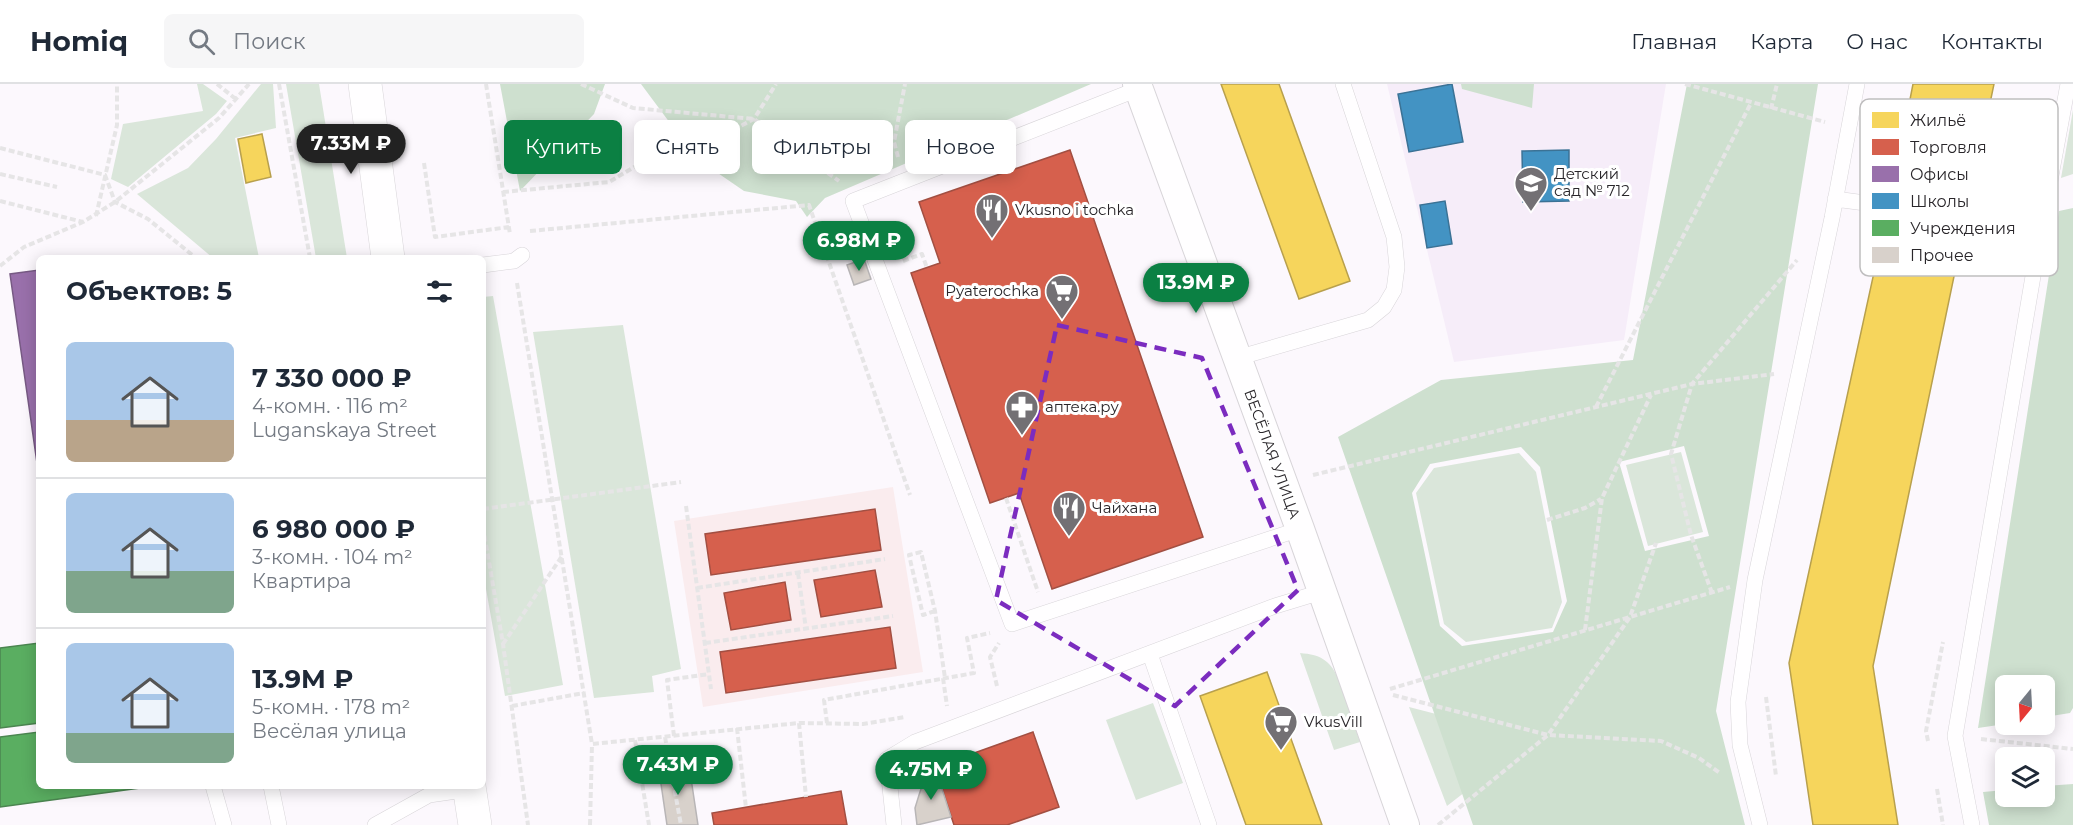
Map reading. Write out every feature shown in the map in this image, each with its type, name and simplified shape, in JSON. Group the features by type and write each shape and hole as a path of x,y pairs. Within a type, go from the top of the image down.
{"main road":[{"path":"365,84 388,255"},
{"path":"469,789 475,825"}],"street":[{"name":"ВЕСЁЛАЯ УЛИЦА","path":"1137,86 1300,528 1405,825"}],"lane":[{"path":"1237,358 1368,320 1384,307 1394,290 1397,267 1394,237 1343,84"},
{"path":"1760,825 1740,745 1738,702 1755,580 1832,218 1857,84"},
{"path":"2058,138 2068,84"},
{"path":"1137,86 853,201 1010,626 1300,528"},
{"path":"1835,200 1860,203"},
{"path":"486,265 519,260"},
{"path":"1972,825 1955,736 2033,276"},
{"path":"894,825 887,759 915,742 1275,606 1322,592"},
{"path":"1150,654 1209,825"},
{"path":"214,789 224,825"},
{"path":"272,789 279,825"},
{"path":"375,825 429,795 463,789"}],"path":[{"path":"96,216 117,124 117,84"},
{"path":"217,84 237,100"},
{"path":"0,266 24,247 96,216 177,154 237,100 249,84"},
{"path":"279,84 309,255"},
{"path":"486,84 510,233 519,260 553,500 592,744 590,825"},
{"path":"581,84 633,108 754,119 862,198"},
{"path":"503,192 609,182 641,164 689,153 754,119 776,84"},
{"path":"904,181 894,142 905,84"},
{"path":"1684,84 1849,128"},
{"path":"1770,108 1777,84"},
{"path":"1596,407 1751,103"},
{"path":"0,148 105,175"},
{"path":"424,163 435,237 509,227"},
{"path":"0,174 57,187"},
{"path":"105,175 115,202 148,219 192,255"},
{"path":"0,201 83,222"},
{"path":"510,233 809,205 910,495"},
{"path":"1712,592 1691,535 1671,454 1692,384 1832,218"},
{"path":"893,264 922,254 927,267"},
{"path":"1307,476 1692,384 1800,371"},
{"path":"1585,630 1602,498 1651,395"},
{"path":"486,509 681,482"},
{"path":"1006,498 1040,599"},
{"path":"1547,520 1586,508 1602,498"},
{"path":"686,506 711,689"},
{"path":"1438,825 1548,735 1630,617 1656,543"},
{"path":"486,545 503,644 528,825"},
{"path":"935,611 923,615 909,555 921,552 935,611 947,709 958,706"},
{"path":"503,644 562,556"},
{"path":"697,588 885,559"},
{"path":"798,573 806,629"},
{"path":"1752,796 1699,758 1661,741 1548,735 1381,692 1755,580"},
{"path":"705,643 893,616"},
{"path":"827,723 824,700 974,673 967,638 1010,626"},
{"path":"999,693 990,657 1010,626"},
{"path":"674,736 667,680 709,674"},
{"path":"1764,687 1778,784"},
{"path":"512,706 584,693"},
{"path":"592,744 799,723 862,724 916,715"},
{"path":"799,723 806,797"},
{"path":"737,728 746,808"},
{"path":"1955,736 2073,749"},
{"path":"665,737 681,825"},
{"path":"635,740 649,825"}],"highlighted area":[{"path":"1057,325 1202,358 1298,590 1175,706 996,600"}],"shaded area":[{"path":"197,84 203,84 227,101 216,114 128,187 111,179 123,124 203,111"},
{"path":"261,84 273,84 276,128 235,138 258,255 209,255 137,194 188,168 216,139"},
{"path":"286,84 319,84 347,255 315,255"},
{"name":"Детский сад № 712","path":"1387,84 1666,84 1624,340 1454,362"},
{"path":"2073,110 2073,174 2061,178"},
{"path":"493,296 563,685 505,696 486,589 486,297"},
{"path":"623,325 681,669 652,676 654,692 594,698 533,332"},
{"path":"1681,452 1703,532 1648,546 1626,465"},
{"path":"1519,453 1536,472 1562,602 1552,628 1466,642 1444,624 1416,493 1434,468"},
{"path":"893,487 923,672 703,707 674,521"},
{"path":"1300,653 1321,658 1332,668 1338,677 1360,742 1334,750"},
{"path":"1153,703 1183,783 1136,800 1106,720"},
{"path":"1409,707 1533,739 1447,806"}],"green space":[{"path":"500,84 605,84 594,114 588,120 507,120"},
{"path":"641,84 1091,84 1007,120 905,120 905,164 893,169 893,120 752,120 752,174 881,174 825,198 807,217 796,201 744,191 719,174 740,174 740,120 668,120"},
{"path":"1461,84 1534,84 1532,108 1462,89"},
{"path":"1687,84 1818,84 1716,711 1745,825 1473,825 1338,437 1441,380 1633,360","holes":["1684,446 1709,536 1645,551 1619,462","1521,447 1540,467 1567,601 1553,632 1462,646 1440,626 1412,493 1430,464"]},
{"path":"517,174 536,174 520,191"},
{"path":"2073,208 2073,708 2070,713 2055,715 2055,675 1995,675 1995,725 1978,728 2049,276 2058,276 2059,211"},
{"path":"2073,784 2073,825 1989,825 1983,792 1995,791 1995,807 2055,807 2055,785"}],"building: Жильё":[{"path":"1221,84 1279,84 1350,281 1299,299"},
{"path":"1913,84 1994,84 1991,99 1910,99"},
{"path":"262,134 271,177 246,183 238,139"},
{"path":"1873,276 1954,276 1873,666 1898,825 1813,825 1789,663"},
{"path":"1267,672 1322,825 1246,825 1200,696"}],"building: Торговля":[{"path":"1070,150 1203,537 1052,589 1019,493 990,503 911,273 940,263 919,202 1000,174 1016,174 1016,169"},
{"path":"875,509 881,550 711,575 705,534"},
{"path":"875,570 882,607 821,617 814,580"},
{"path":"785,582 791,620 731,630 724,593"},
{"path":"890,627 896,668 726,693 720,652"},
{"path":"1033,732 1059,807 1007,825 954,825 935,767"},
{"path":"841,791 847,825 714,825 712,813"}],"building: Офисы":[{"path":"36,270 36,456 10,274"}],"building: Школы":[{"path":"1452,84 1463,142 1409,152 1398,94"},
{"path":"1569,150 1569,201 1523,202 1522,151"},
{"path":"1445,201 1452,244 1427,248 1420,205"}],"building: Учреждения":[{"path":"36,643 36,723 0,728 0,648"},
{"path":"36,732 36,789 133,789 0,807 0,737"}],"building: Прочее":[{"path":"864,259 871,279 854,285 847,265"},
{"path":"689,765 698,825 667,825 659,770"},
{"path":"935,767 951,817 917,825 915,808 919,795 924,780"}],"place":[{"name":"Детский сад № 712","path":"1531,212"},
{"name":"Vkusno i tochka","path":"992,239"},
{"name":"Pyaterochka","path":"1062,320"},
{"name":"аптека.ру","path":"1022,436"},
{"name":"Чайхана","path":"1069,537"},
{"name":"VkusVill","path":"1281,751"}]}
